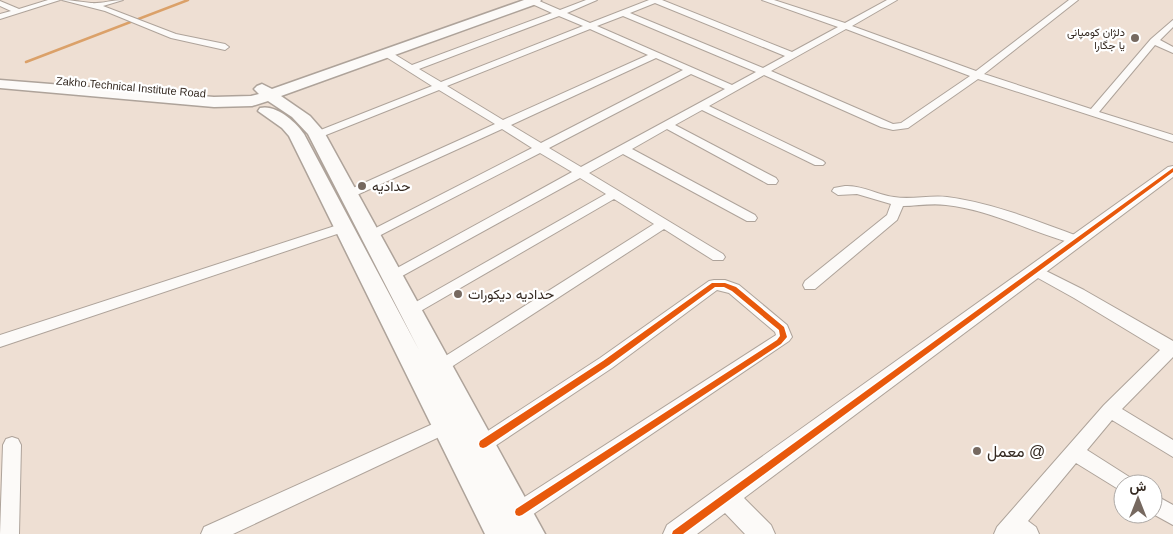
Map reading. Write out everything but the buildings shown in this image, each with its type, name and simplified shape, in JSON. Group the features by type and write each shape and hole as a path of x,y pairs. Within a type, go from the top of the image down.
{"main road":[{"path":"257,94 517,0"},
{"path":"0,84 214,102 294,88 534,0"},
{"name":"Zakho Technical Institute Road","path":"0,76 216,94 257,94"},
{"path":"294,88 292,118 296,134 501,534"},
{"path":"257,94 317,135 530,534"}],"street":[{"path":"0,17 56,0"},
{"path":"66,0 95,5 174,36 225,47"},
{"path":"95,5 119,0"},
{"path":"534,0 733,88"},
{"path":"413,68 593,0"},
{"path":"317,135 656,0 793,56"},
{"path":"766,0 845,26 976,76 1173,139"},
{"path":"622,13 885,125 897,128 904,126 976,76 1074,0"},
{"path":"393,276 793,56 887,1"},
{"path":"0,3 18,11"},
{"path":"1093,113 1154,41 1173,22"},
{"path":"1154,41 1173,50"},
{"path":"386,53 718,258"},
{"path":"348,195 656,55"},
{"path":"371,236 691,70"},
{"path":"702,106 819,163"},
{"path":"667,125 772,182"},
{"path":"623,149 751,218"},
{"path":"676,534 1173,170"},
{"path":"838,191 847,189 859,190 885,200 898,202 928,200 963,204 1015,218 1075,240"},
{"path":"412,311 614,194"},
{"path":"810,285 893,217 898,202"},
{"path":"442,367 663,224"},
{"path":"0,341 344,227"},
{"path":"1016,530 1074,452 1110,410 1172,349 1034,270"},
{"path":"483,444 606,363 714,285 725,285 734,289 782,329 784,336 780,342 519,512"},
{"path":"1110,410 1173,449"},
{"path":"211,534 446,426"},
{"path":"9,534 12,445"},
{"path":"1074,452 1113,477"},
{"path":"726,496 762,534"}],"waterway":[{"path":"26,62 188,0"}],"cycle path":[{"path":"676,534 1173,170"},
{"path":"483,444 606,363 714,285 725,285 734,289 782,329 784,337 779,342 519,512"}],"place":[{"name":"دلژان کومپانی یا جگارا","path":"1135,38"},
{"name":"حداديه","path":"362,186"},
{"name":"حداديه ديكورات","path":"458,294"},
{"name":"معمل @","path":"977,451"}]}
